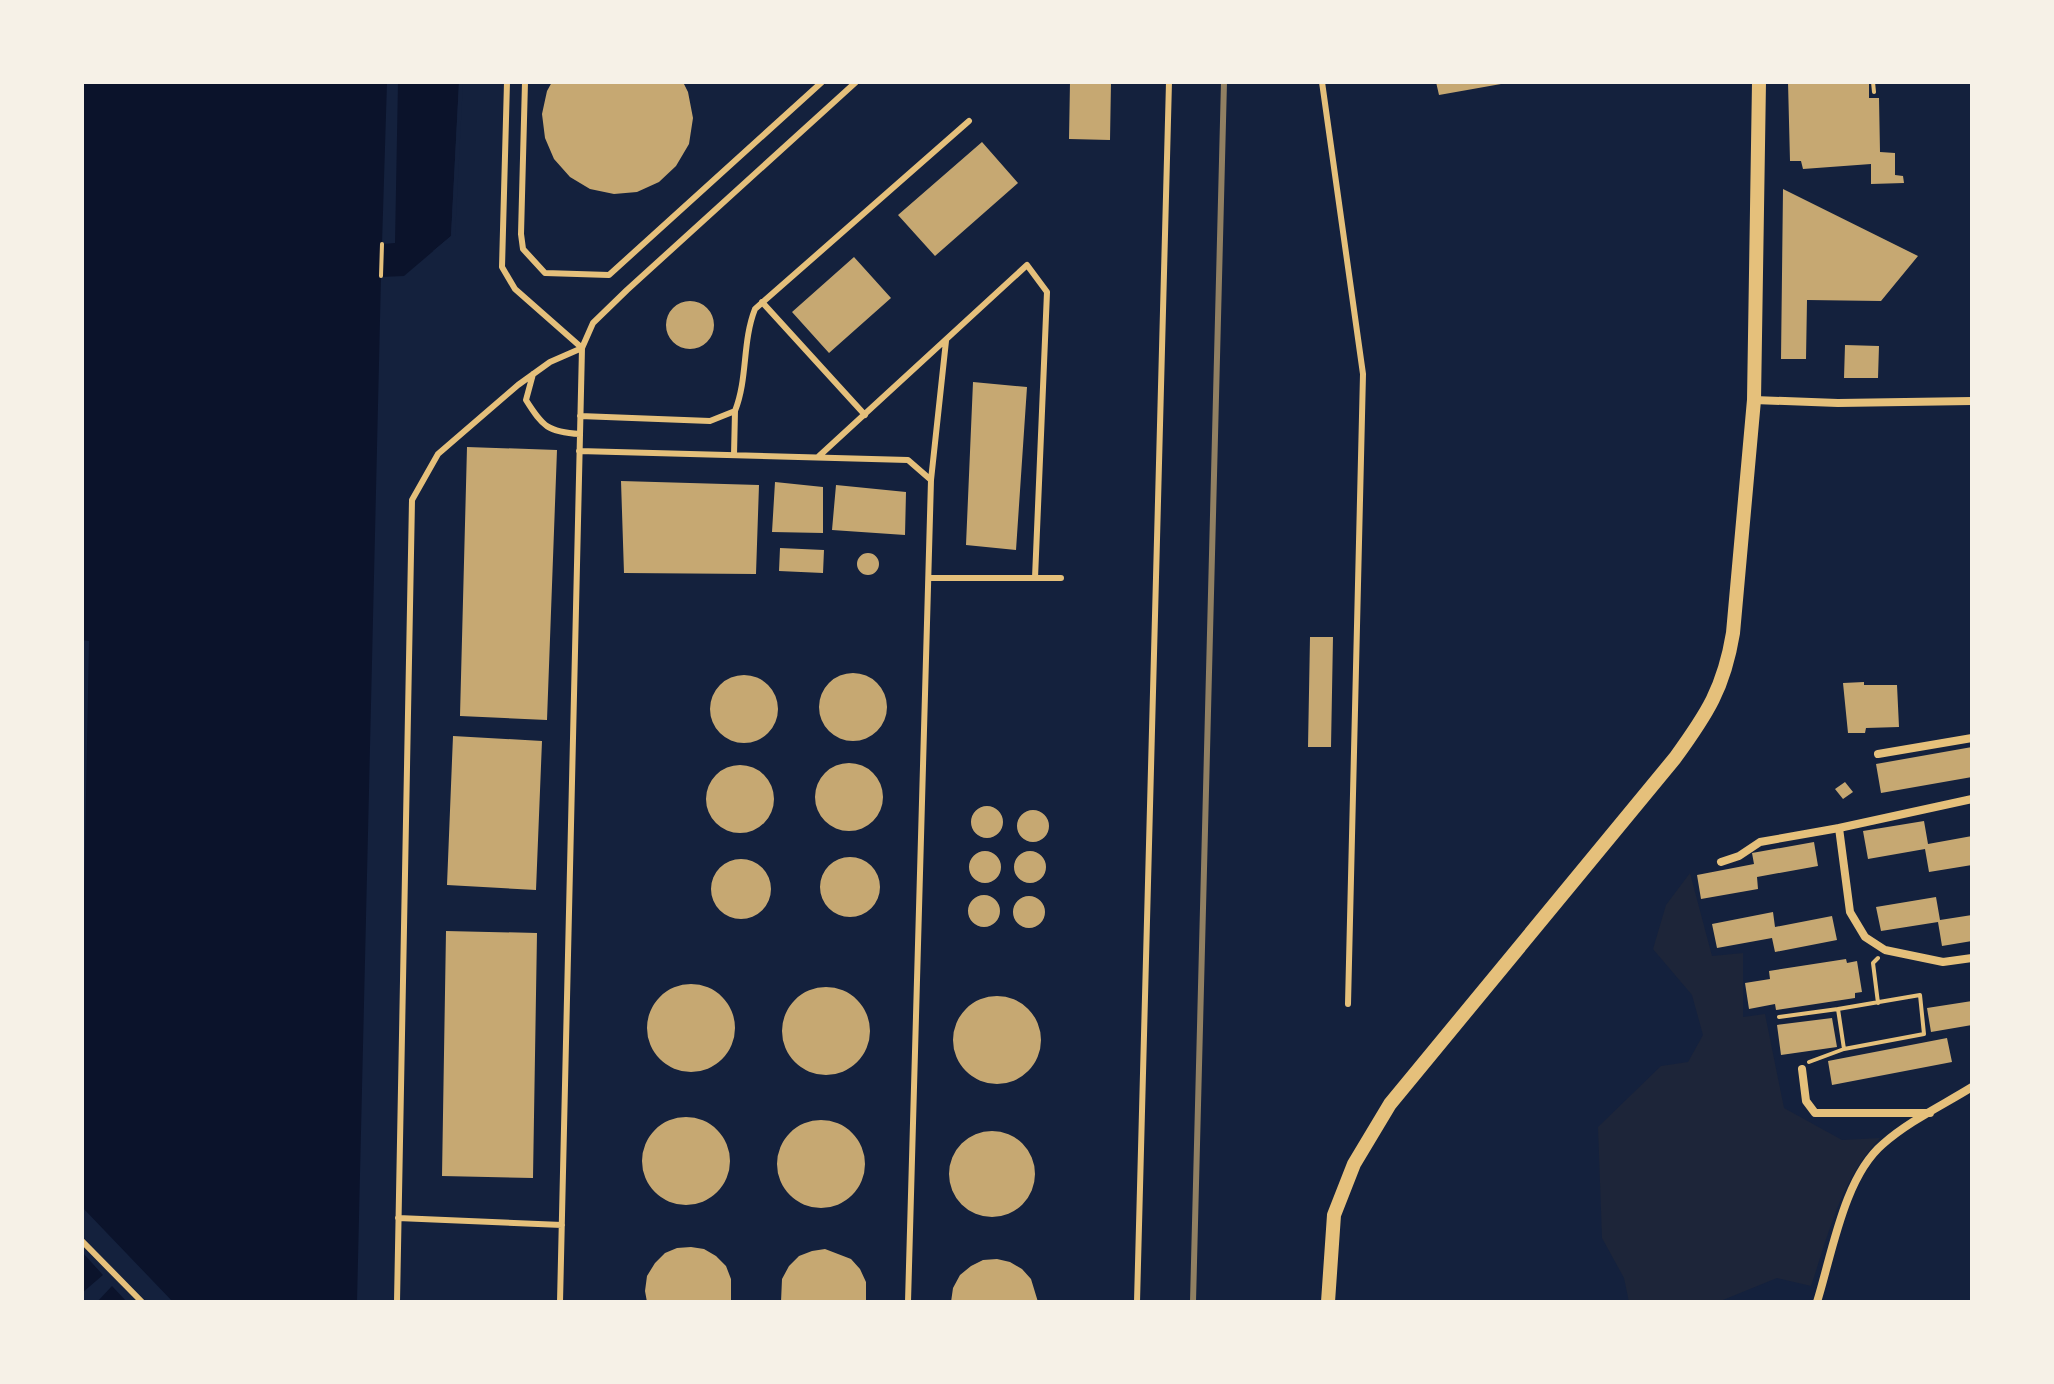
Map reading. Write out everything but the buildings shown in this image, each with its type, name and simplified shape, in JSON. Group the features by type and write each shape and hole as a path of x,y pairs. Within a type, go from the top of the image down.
{"street":[{"path":"1328,1302 1334,1215 1354,1164 1390,1104 1675,758 1714,700 1727,668 1733,633 1754,400 1759,82"},
{"path":"1754,400 1838,403 1972,401"},
{"path":"1878,754 1972,738"},
{"path":"1721,862 1739,856 1760,842 1972,799"},
{"path":"1839,828 1850,912 1865,937 1885,950 1943,962 1972,958"},
{"path":"1802,1069 1806,1101 1815,1113 1931,1113"},
{"path":"1817,1302 1850,1194 1860,1172 1882,1144 1972,1087"}],"lane":[{"path":"507,82 502,267 515,289 582,348"},
{"path":"525,82 523,249 545,273 609,275 822,82"},
{"path":"560,1302 582,348 593,323 856,82"},
{"path":"1137,1302 1169,82"},
{"path":"1322,82 1363,374 1348,1004"},
{"path":"734,455 735,411 742,392 747,329 755,309 969,121"},
{"path":"818,457 1027,265 1047,292 1035,578"},
{"path":"762,302 865,415"},
{"path":"908,1302 931,480 946,341"},
{"path":"397,1302 412,500 438,454 533,374 550,362 582,348"},
{"path":"533,374 526,400 541,424 557,432 580,434"},
{"path":"580,416 710,421 735,411"},
{"path":"579,451 908,460 931,480"},
{"path":"929,578 1061,578"},
{"path":"398,1218 562,1225"},
{"path":"82,1241 142,1302"}],"path":[{"path":"1873,82 1874,92"},
{"path":"381,276 382,244"},
{"path":"1878,1003 1873,963 1885,950"},
{"path":"1779,1017 1920,995 1924,1034 1844,1049 1812,1059 1802,1069"},
{"path":"1838,1009 1844,1049"}],"shaded area":[{"path":"82,82 459,82 451,236 404,276 381,277 357,1302 173,1302 82,1207 82,1001 89,641 82,640"},
{"path":"1690,873 1712,956 1743,953 1743,1017 1765,1014 1784,1108 1842,1140 1880,1138 1855,1171 1846,1189 1811,1286 1777,1278 1718,1302 1629,1302 1624,1278 1602,1238 1598,1127 1661,1066 1688,1062 1703,1035 1692,995 1653,949 1666,905"},
{"path":"82,1252 103,1275 82,1293"},
{"path":"112,1286 127,1302 97,1302"}],"pier":[{"path":"387,82 398,82 395,243 382,244"},
{"path":"459,82 463,82 455,236 439,251 433,251 451,236"}],"railway":[{"path":"1193,1302 1224,82"}]}
